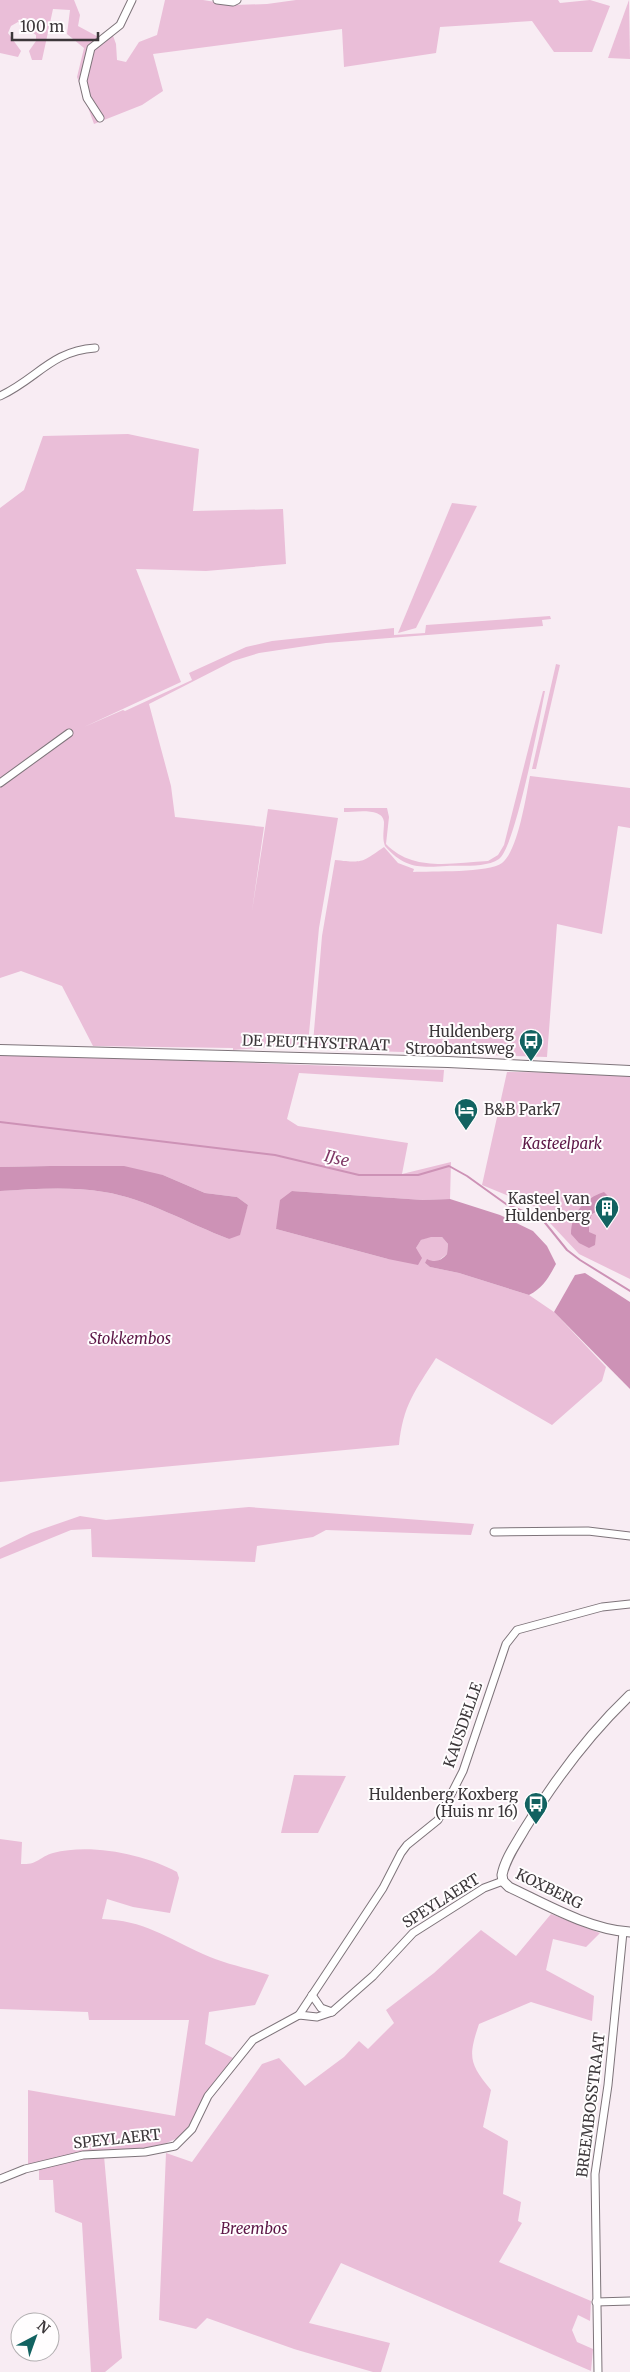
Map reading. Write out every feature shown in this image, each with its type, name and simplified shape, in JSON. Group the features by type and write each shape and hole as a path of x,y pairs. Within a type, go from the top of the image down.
{"main road":[{"name":"DE PEUTHYSTRAAT","path":"0,1050 448,1062 630,1071"}],"street":[{"path":"100,118 87,98 83,81 91,48 120,25 132,0"},
{"path":"217,0 233,2 238,0"},
{"path":"0,396 12,391 55,358 66,353 96,348"},
{"path":"0,783 69,733"},
{"path":"494,1532 588,1531 630,1536"},
{"name":"KAUSDELLE","path":"312,1995 384,1888 407,1845 438,1820 463,1771 511,1634 522,1628 567,1618 602,1607 630,1604"},
{"name":"KOXBERG","path":"627,1932 587,1923 508,1887 503,1881 502,1875 506,1863 548,1794 594,1731 630,1695"},
{"name":"SPEYLAERT","path":"0,2179 25,2169 84,2155 145,2152 175,2146 192,2129 208,2096 247,2045 260,2034 299,2015 317,2017 332,2012 373,1976 413,1933 484,1888 503,1881"},
{"name":"BREEMBOSSTRAAT","path":"598,2372 595,2174 627,1932"},
{"path":"299,2015 312,1995 321,2008 332,2012"},
{"path":"596,2302 630,2301"}],"green space":[{"path":"0,0 74,0 80,15 78,26 104,40 112,33 116,44 117,60 126,62 139,42 157,35 165,0 203,0 234,5 267,4 296,0 558,0 560,3 590,0 610,6 592,52 554,52 532,21 440,27 436,53 344,67 342,29 153,54 163,91 142,105 94,124 77,77 84,48 67,34 70,10 53,9 42,60 32,60 29,51 36,41 36,35 18,22 11,26 8,33 21,51 18,57 0,53"},
{"path":"629,0 630,59 608,58"},
{"path":"128,434 199,449 193,511 283,509 286,564 206,571 136,569 181,682 84,727 123,710 125,711 192,680 189,673 246,647 272,641 394,628 394,635 425,633 426,625 550,616 551,619 542,620 543,626 326,643 259,653 233,661 149,704 171,786 175,817 264,827 252,911 268,809 338,818 319,928 308,1044 233,1050 233,1048 93,1046 62,986 21,971 0,978 0,508 24,490 43,436"},
{"path":"452,503 477,506 416,628 398,633"},
{"path":"556,664 560,665 536,769 532,769"},
{"path":"543,691 545,691 538,727 519,808 505,850 499,859 488,864 474,866 428,867 406,863 385,846 383,837 384,822 379,814 368,811 344,812 344,808 387,808 389,817 386,844 408,859 434,864 447,864 488,861 498,855 504,845"},
{"path":"530,776 630,788 630,828 618,826 602,934 557,924 547,1057 316,1049 313,1043 322,936 335,860 361,861 384,847 398,863 414,869 413,872 473,870 502,863 508,857 517,835"},
{"name":"Stokkembos","path":"0,1055 444,1070 443,1082 299,1073 287,1119 298,1126 408,1143 402,1174 451,1162 450,1199 423,1200 292,1191 276,1229 388,1259 416,1248 421,1240 431,1236 442,1237 448,1244 447,1254 438,1261 425,1263 430,1267 459,1273 529,1295 554,1312 606,1367 602,1381 552,1425 436,1358 411,1399 404,1419 399,1445 0,1482 0,1191 65,1189 91,1190 120,1195 229,1239 244,1217 248,1205 237,1197 205,1193 163,1175 50,1166 0,1167"},
{"name":"Kasteelpark","path":"507,1072 604,1073 630,1076 630,1279 579,1254 535,1207 482,1185"},
{"path":"249,1507 474,1524 471,1535 326,1530 313,1537 257,1546 255,1562 92,1557 91,1529 71,1530 0,1559 0,1548 31,1533 80,1516 106,1520"},
{"path":"294,1775 346,1776 318,1833 281,1833"},
{"path":"0,1839 22,1842 21,1864 35,1862 53,1853 83,1849 133,1855 177,1872 179,1878 170,1913 133,1907 107,1899 102,1919 117,1920 143,1926 211,1957 269,1975 255,2005 209,2012 205,2044 233,2058 213,2083 188,2127 180,2137 155,2148 82,2152 28,2165 28,2090 175,2116 189,2020 89,2020 88,2012 0,2009"},
{"name":"Breembos","path":"551,1914 600,1933 586,1947 553,1939 546,1970 594,1996 592,2021 531,2002 479,2024 472,2052 478,2073 491,2090 483,2127 508,2141 503,2194 521,2202 518,2221 522,2223 499,2262 591,2301 590,2321 578,2315 572,2330 577,2342 593,2349 591,2371 341,2263 309,2323 390,2343 381,2372 373,2372 294,2349 207,2318 196,2329 159,2320 166,2153 192,2162 262,2064 279,2058 305,2086 344,2057 359,2041 368,2049 394,2023 386,2010 434,1973 481,1930 516,1956"},
{"path":"104,2156 122,2358 105,2372 91,2372 82,2223 55,2212 53,2180 39,2180 39,2166 63,2160"}],"shaded area":[{"path":"124,1166 163,1175 205,1193 237,1197 248,1205 240,1235 229,1239 151,1206 120,1195 104,1192 65,1189 0,1191 0,1167"},
{"path":"292,1191 423,1200 450,1199 500,1215 533,1231 547,1246 556,1264 542,1286 529,1295 459,1273 430,1267 425,1263 427,1259 438,1261 447,1254 448,1244 442,1237 431,1237 421,1240 416,1248 422,1258 418,1265 388,1259 276,1229 280,1200"},
{"path":"604,1192 612,1200 609,1205 592,1214 589,1222 589,1232 596,1235 595,1245 589,1248 579,1243 571,1234 573,1219 585,1202"},
{"path":"585,1273 630,1302 630,1389 554,1312 575,1275"}],"waterway":[{"name":"IJse","path":"0,1122 275,1155 359,1175 418,1175 449,1166 467,1176 506,1204 542,1219 567,1250 630,1291"}],"place":[{"name":"Huldenberg Stroobantsweg","path":"531,1062"},
{"name":"B&B Park7","path":"466,1131"},
{"name":"Kasteel van Huldenberg","path":"607,1229"},
{"name":"Huldenberg Koxberg (Huis nr 16)","path":"536,1825"}]}
